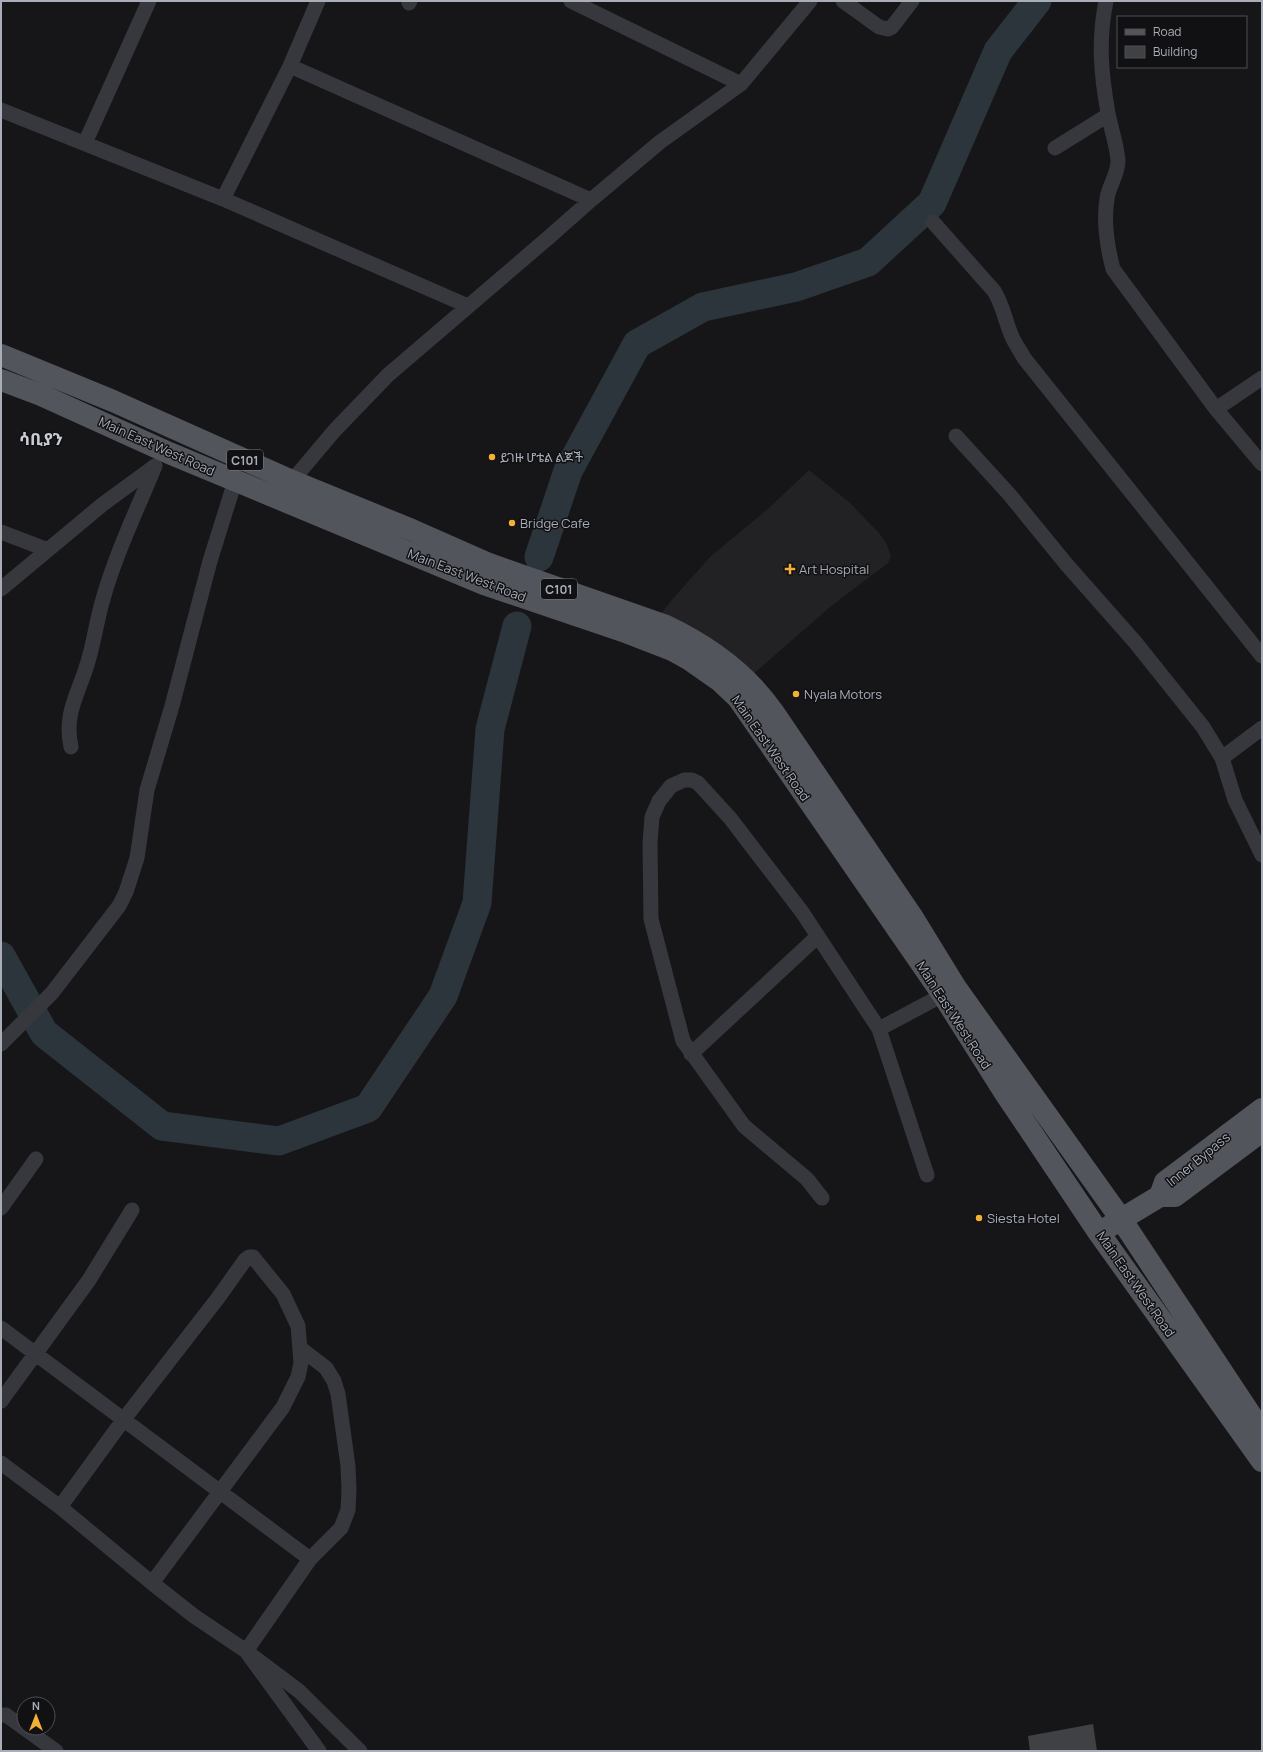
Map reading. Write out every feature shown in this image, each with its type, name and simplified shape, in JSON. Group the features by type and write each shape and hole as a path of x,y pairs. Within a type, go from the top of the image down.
{"main road":[{"name":"Main East West Road","path":"1,355 113,401 292,481 412,530 486,574"},
{"name":"Main East West Road","path":"1,380 41,395 162,459 235,481 404,551 486,574 626,622 690,660 720,681 738,698 756,725 904,923"},
{"path":"404,551 412,530"},
{"name":"Main East West Road","path":"626,622 666,626 692,638 730,665 762,695 904,923 1012,1084 1099,1233 1262,1461"},
{"path":"756,725 774,712"},
{"name":"Main East West Road","path":"1012,1084 1122,1219 1262,1432"},
{"name":"Inner Bypass","path":"1262,1109 1165,1182 1160,1196 1175,1196 1262,1131"},
{"path":"1099,1233 1160,1196"}],"street":[{"path":"85,143 149,1"},
{"path":"223,199 290,66 318,1"},
{"path":"570,1 741,84"},
{"path":"277,498 335,430 388,375 660,142 741,84 810,1"},
{"path":"843,1 879,27 888,29 892,27 912,1"},
{"path":"1106,1 1102,25 1100,54 1108,115 1118,163 1107,198 1106,225 1108,248 1113,269 1216,409 1262,464"},
{"path":"290,66 591,200"},
{"path":"1,110 223,199 468,306"},
{"path":"1055,148 1108,115"},
{"path":"933,222 994,291 1002,304 1005,319 1013,340 1024,358 1262,656"},
{"path":"1216,409 1262,378"},
{"path":"956,436 1009,494 1067,565 1135,642 1203,727 1222,758 1235,800 1262,855"},
{"path":"1,589 103,504 162,459"},
{"path":"71,747 69,735 70,717 77,690 86,667 102,600 116,558 162,459"},
{"path":"1,1044 52,993 119,906 130,882 137,858 147,790 172,706 210,562 235,481"},
{"path":"1,532 48,550"},
{"path":"1222,758 1262,728"},
{"path":"822,1198 807,1179 744,1126 683,1041 651,919 650,843 652,817 658,801 670,786 684,780 692,780 698,783 730,818 802,912 878,1029 927,1175"},
{"path":"691,1054 818,936"},
{"path":"878,1029 949,991"},
{"path":"1,1208 36,1159"},
{"path":"1,1401 89,1280 132,1210"},
{"path":"60,1507 124,1419 218,1298 245,1260 249,1257 253,1257 283,1294 298,1326 301,1363 298,1376 283,1407 152,1583"},
{"path":"1,1328 310,1559"},
{"path":"246,1651 310,1559 341,1528 348,1510 349,1490 338,1394 334,1381 326,1368 300,1348"},
{"path":"1,1463 60,1507 194,1616 246,1651 299,1691 360,1751"},
{"path":"246,1651 319,1751"},
{"path":"1,1715 6,1715 56,1751"}],"shaded area":[{"name":"Art Hospital","path":"809,470 849,502 880,534 887,545 891,556 888,563 830,607 751,676 659,616 711,556 769,508"}],"building":[{"path":"1093,1724 1097,1751 1030,1751 1028,1736"}],"waterway":[{"path":"539,557 568,471 637,344 703,307 796,287 868,262 932,203 998,51 1037,1"},
{"path":"1,956 44,1033 162,1126 279,1141 368,1108 443,996 477,903 490,729 517,626"}],"place":[{"name":"ይገዙ ሆቴል ልጆች","path":"492,457"},
{"name":"Bridge Cafe","path":"512,523"},
{"name":"Art Hospital","path":"790,569"},
{"name":"Nyala Motors","path":"796,694"},
{"name":"Siesta Hotel","path":"979,1218"}],"district":[{"name":"ሳቢያን","path":"41,438"}]}
